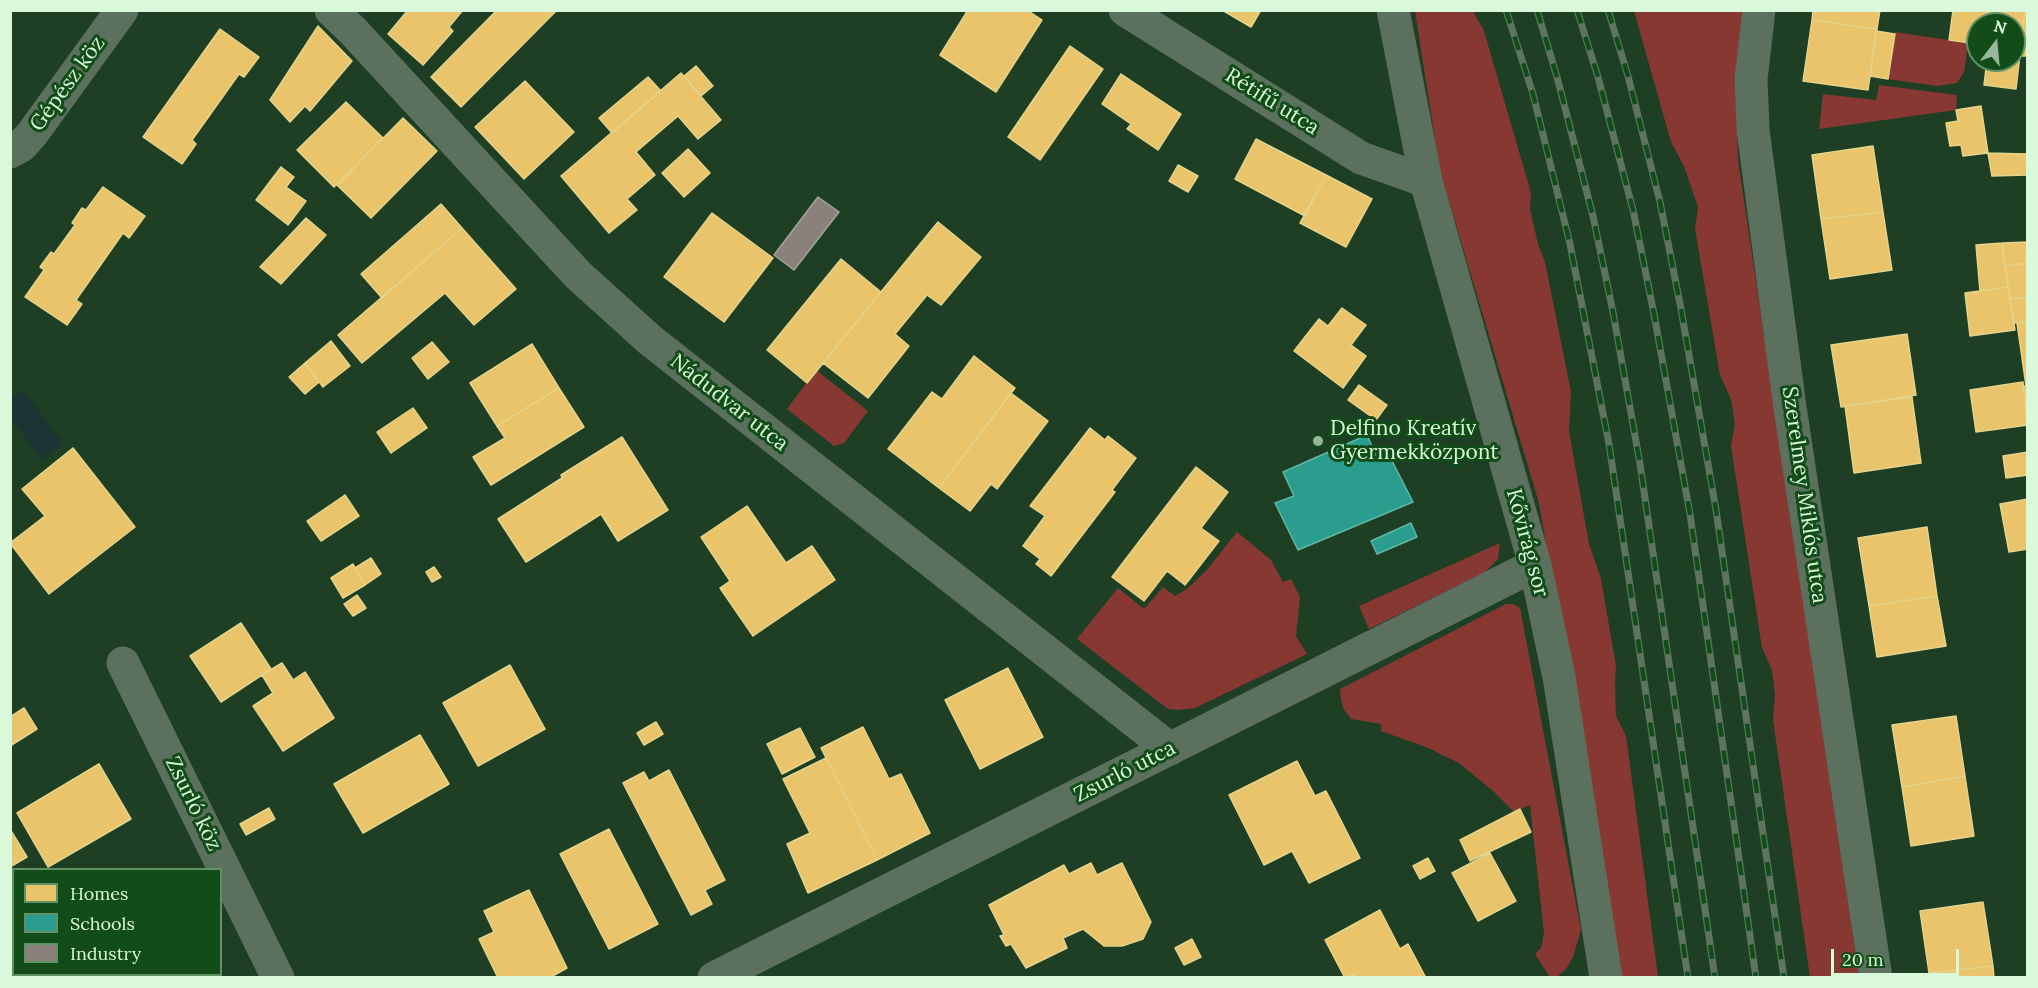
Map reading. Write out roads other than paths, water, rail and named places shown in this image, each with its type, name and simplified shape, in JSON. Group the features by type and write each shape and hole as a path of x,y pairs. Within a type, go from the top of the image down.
{"street":[{"name":"Gépész köz","path":"10,152 21,146 32,134 122,10"},
{"name":"Nádudvar utca","path":"331,10 578,275 650,340 1170,750"},
{"name":"Rétifű utca","path":"1125,10 1361,158 1426,181"},
{"name":"Kővirág sor","path":"1393,10 1426,181 1535,565 1559,677 1599,975"},
{"name":"Szerelmey Miklós utca","path":"1759,10 1751,79 1753,130 1792,418 1876,978"},
{"name":"Zsurló utca","path":"714,978 1535,565"},
{"name":"Zsurló köz","path":"123,663 278,978"}],"water":[{"path":"23,390 63,443 42,460 11,418 11,399"}],"railway":[{"path":"1506,10 1533,94 1570,244 1609,444 1688,978"},
{"path":"1537,10 1593,216 1613,312 1640,464 1715,978"},
{"path":"1577,10 1598,77 1633,210 1654,314 1690,514 1756,978"},
{"path":"1608,10 1628,76 1660,202 1681,309 1716,510 1784,978"}],"place":[{"name":"Delfino Kreatív Gyermekközpont","path":"1318,441"}]}
